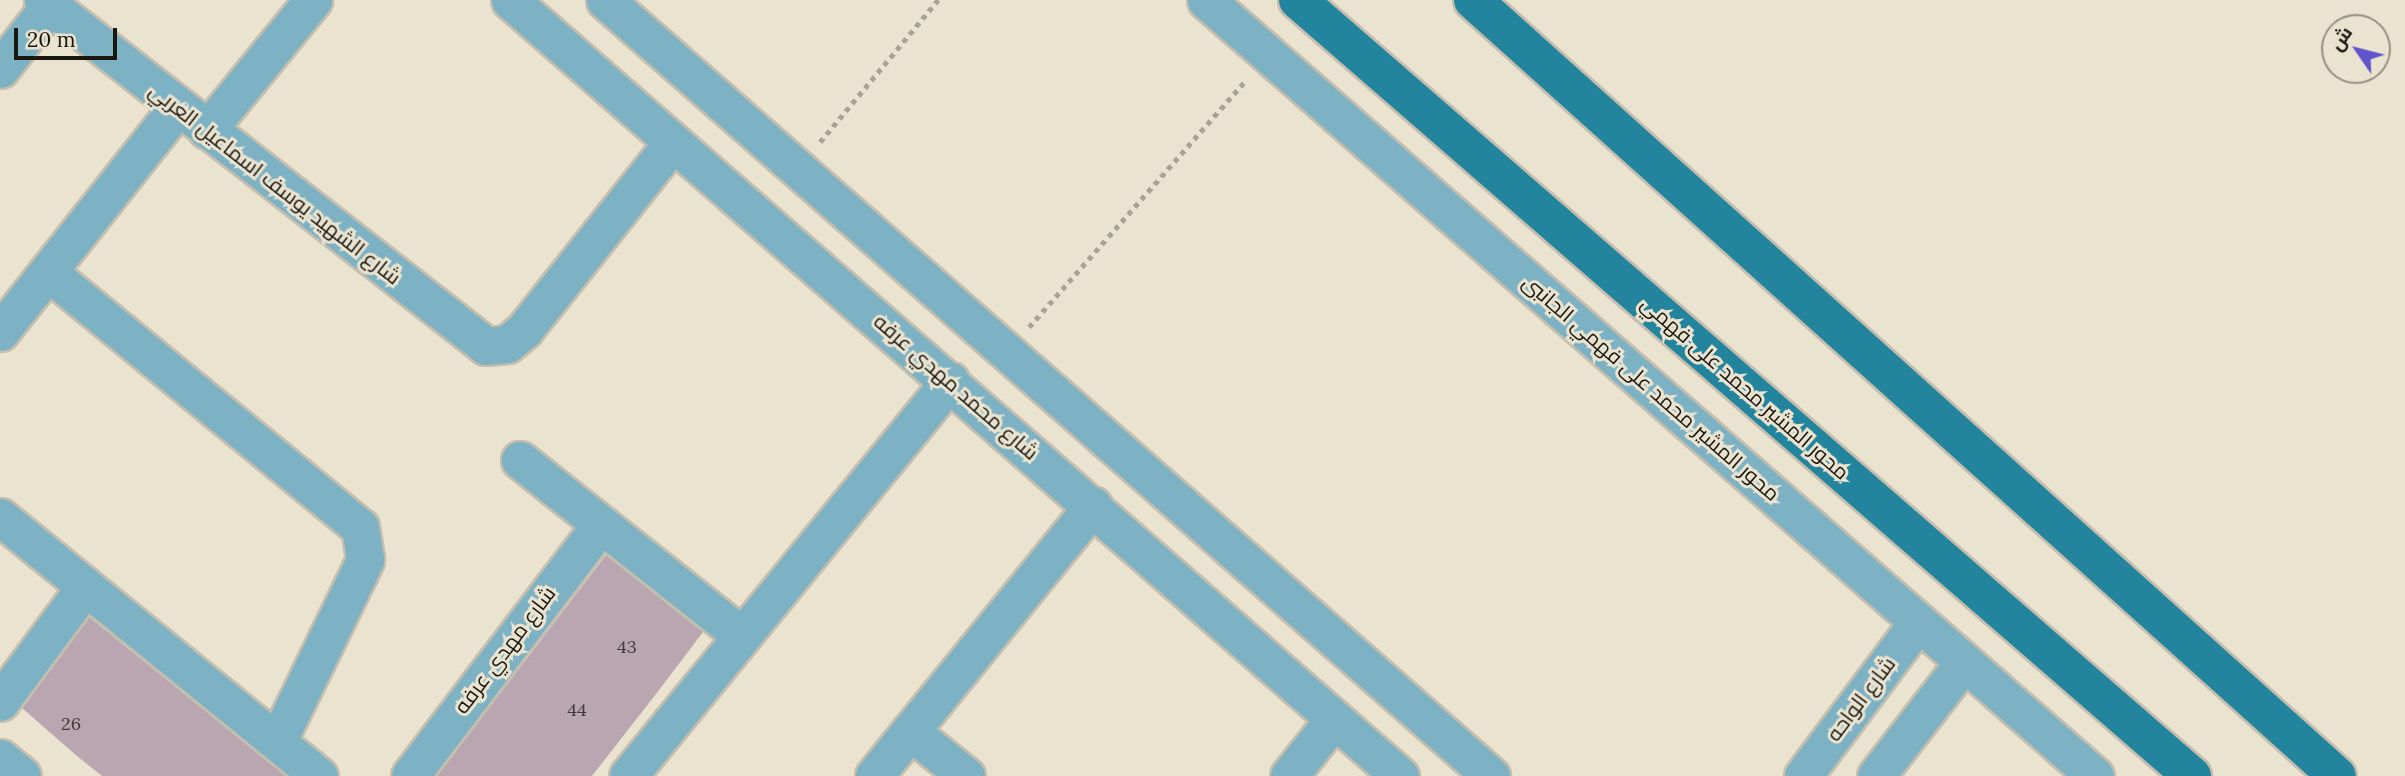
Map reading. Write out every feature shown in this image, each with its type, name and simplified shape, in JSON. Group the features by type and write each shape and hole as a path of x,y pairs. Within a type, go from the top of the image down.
{"main road":[{"name":"محور المشير محمد على فهمي","path":"1298,0 2192,776"},
{"path":"1473,0 2337,776"}],"street":[{"path":"207,130 313,0"},
{"name":"شارع محمد مهدي عرفه","path":"510,0 1400,776"},
{"path":"605,0 1491,776"},
{"name":"محور المشير محمد على فهمي الجانبى","path":"1206,0 2095,776"},
{"path":"0,69 46,3"},
{"name":"شارع الشهيد يوسف اسماعيل العربي","path":"46,3 475,342 496,346 516,338 672,143"},
{"path":"0,332 178,107"},
{"path":"47,272 360,527 365,560 277,742"},
{"path":"628,776 950,381"},
{"path":"520,460 741,635"},
{"path":"874,776 1093,506"},
{"path":"0,517 319,776"},
{"name":"شارع مهدي عرفه","path":"410,776 601,524"},
{"path":"0,702 85,587"},
{"name":"شارع الواحه","path":"1803,776 1919,622"},
{"path":"1876,776 1964,662"},
{"path":"1289,776 1334,719"},
{"path":"910,731 966,776"},
{"path":"0,758 22,776"}],"path":[{"path":"797,169 938,0"},
{"path":"1007,352 1268,54"}],"building":[{"path":"606,555 703,632 656,694 592,776 437,776"},
{"path":"89,617 286,776 102,776 77,756 22,708"}]}
